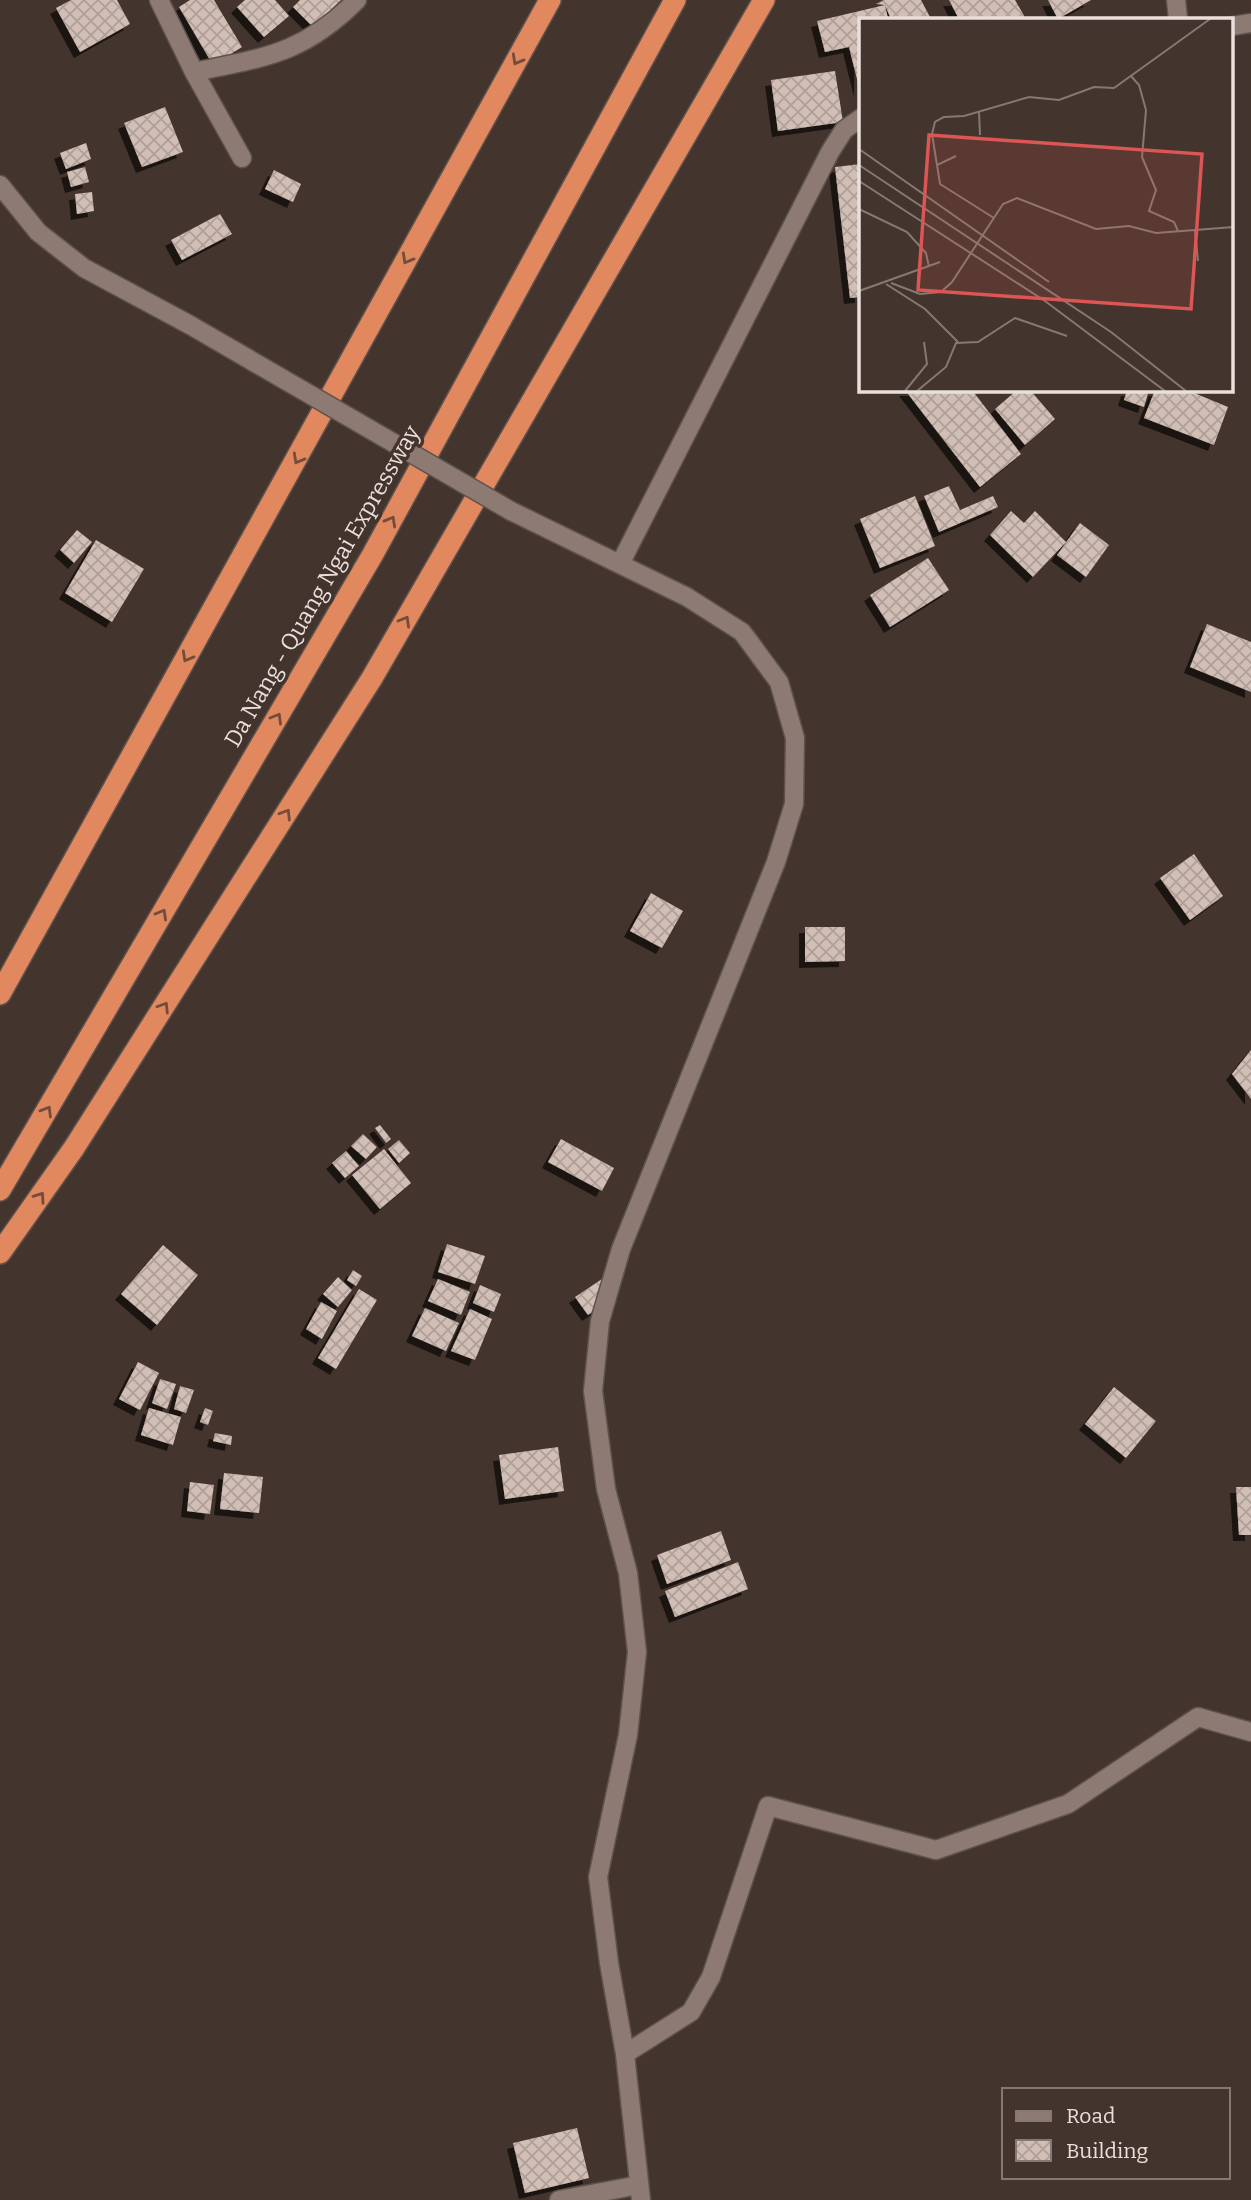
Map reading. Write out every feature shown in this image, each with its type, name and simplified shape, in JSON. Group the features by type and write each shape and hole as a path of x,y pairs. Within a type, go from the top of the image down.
{"highway":[{"path":"0,994 550,0"},
{"name":"Da Nang - Quang Ngai Expressway","path":"0,1191 373,554 675,0"},
{"path":"0,1253 74,1148 372,678 764,0"}],"street":[{"path":"159,0 194,72 242,158"},
{"path":"194,72 275,55 307,41 340,18 358,0"},
{"path":"1176,0 1178,18"},
{"path":"620,564 830,152 844,130 859,119"},
{"path":"0,185 38,232 84,268 190,325 511,511 687,597 742,632 779,682 795,738 794,804 776,862 621,1249 600,1321 593,1391 606,1489 628,1573 637,1652 628,1735 598,1877 625,2054 640,2193 559,2200"},
{"path":"625,2054 691,2012 711,1977 768,1806 936,1850 1068,1804 1198,1717 1251,1732"}],"building":[{"path":"71,0 117,0 130,24 80,52 56,8"},
{"path":"190,0 214,0 242,47 213,65 179,7"},
{"path":"245,0 275,0 289,16 264,37 237,7"},
{"path":"300,0 341,0 313,27 293,7"},
{"path":"884,0 921,0 930,18 891,18 885,5 876,4"},
{"path":"949,0 1015,0 1025,18 958,18"},
{"path":"1048,0 1091,0 1060,18"},
{"path":"885,5 888,18 859,18 859,87 849,47 825,52 817,21"},
{"path":"835,71 843,122 778,131 771,80"},
{"path":"165,107 183,152 142,167 124,123"},
{"path":"86,143 91,159 66,169 60,153"},
{"path":"859,164 859,297 850,298 835,167"},
{"path":"85,167 89,182 71,187 67,172"},
{"path":"274,170 301,184 293,202 265,189"},
{"path":"92,192 94,211 77,214 75,194"},
{"path":"220,214 232,234 182,260 171,240"},
{"path":"907,392 974,392 1021,454 980,487"},
{"path":"1015,392 1032,392 1055,419 1025,445 995,409"},
{"path":"1126,392 1148,392 1144,407 1124,400"},
{"path":"1154,392 1192,392 1228,407 1214,445 1144,418"},
{"path":"949,486 960,510 993,496 998,507 939,532 924,496"},
{"path":"915,496 935,546 880,568 860,519"},
{"path":"1011,511 1024,523 1035,511 1066,542 1033,577 990,535"},
{"path":"1080,523 1109,545 1086,577 1057,555"},
{"path":"77,530 92,542 74,563 60,550"},
{"path":"96,540 144,569 112,622 65,593"},
{"path":"928,558 949,590 890,627 870,595"},
{"path":"1207,624 1251,642 1251,692 1190,667"},
{"path":"1194,854 1223,896 1190,920 1160,878"},
{"path":"651,893 683,911 662,948 630,931"},
{"path":"805,927 845,927 845,961 805,962"},
{"path":"1251,1050 1251,1099 1232,1074"},
{"path":"380,1125 391,1139 386,1143 375,1128"},
{"path":"363,1134 377,1147 366,1159 351,1146"},
{"path":"561,1139 614,1168 602,1191 548,1162"},
{"path":"399,1140 410,1153 399,1163 388,1149"},
{"path":"384,1149 411,1183 380,1209 352,1175"},
{"path":"346,1151 359,1166 345,1178 332,1163"},
{"path":"447,1244 485,1256 475,1284 438,1272"},
{"path":"163,1245 198,1275 157,1325 121,1294"},
{"path":"353,1270 362,1276 356,1286 347,1280"},
{"path":"338,1277 352,1290 338,1307 323,1294"},
{"path":"438,1279 470,1292 461,1315 428,1301"},
{"path":"602,1279 614,1298 588,1315 575,1297"},
{"path":"480,1285 501,1294 494,1312 473,1303"},
{"path":"359,1289 377,1300 336,1369 318,1358"},
{"path":"321,1302 337,1311 322,1339 306,1329"},
{"path":"425,1308 459,1323 446,1351 412,1336"},
{"path":"470,1309 492,1319 475,1360 451,1351"},
{"path":"138,1362 159,1373 140,1410 119,1399"},
{"path":"160,1379 176,1384 167,1409 152,1403"},
{"path":"180,1386 194,1390 186,1413 174,1409"},
{"path":"1114,1387 1156,1421 1126,1458 1085,1424"},
{"path":"149,1408 181,1417 173,1445 141,1435"},
{"path":"205,1408 213,1411 208,1425 200,1422"},
{"path":"215,1433 232,1436 231,1445 213,1441"},
{"path":"558,1447 564,1491 505,1499 499,1455"},
{"path":"224,1473 263,1477 259,1513 220,1509"},
{"path":"190,1482 214,1485 210,1514 187,1511"},
{"path":"1236,1487 1251,1487 1251,1535 1239,1535"},
{"path":"721,1531 731,1560 667,1584 657,1555"},
{"path":"738,1562 748,1589 675,1617 665,1591"},
{"path":"577,2128 589,2178 525,2193 513,2143"}]}
